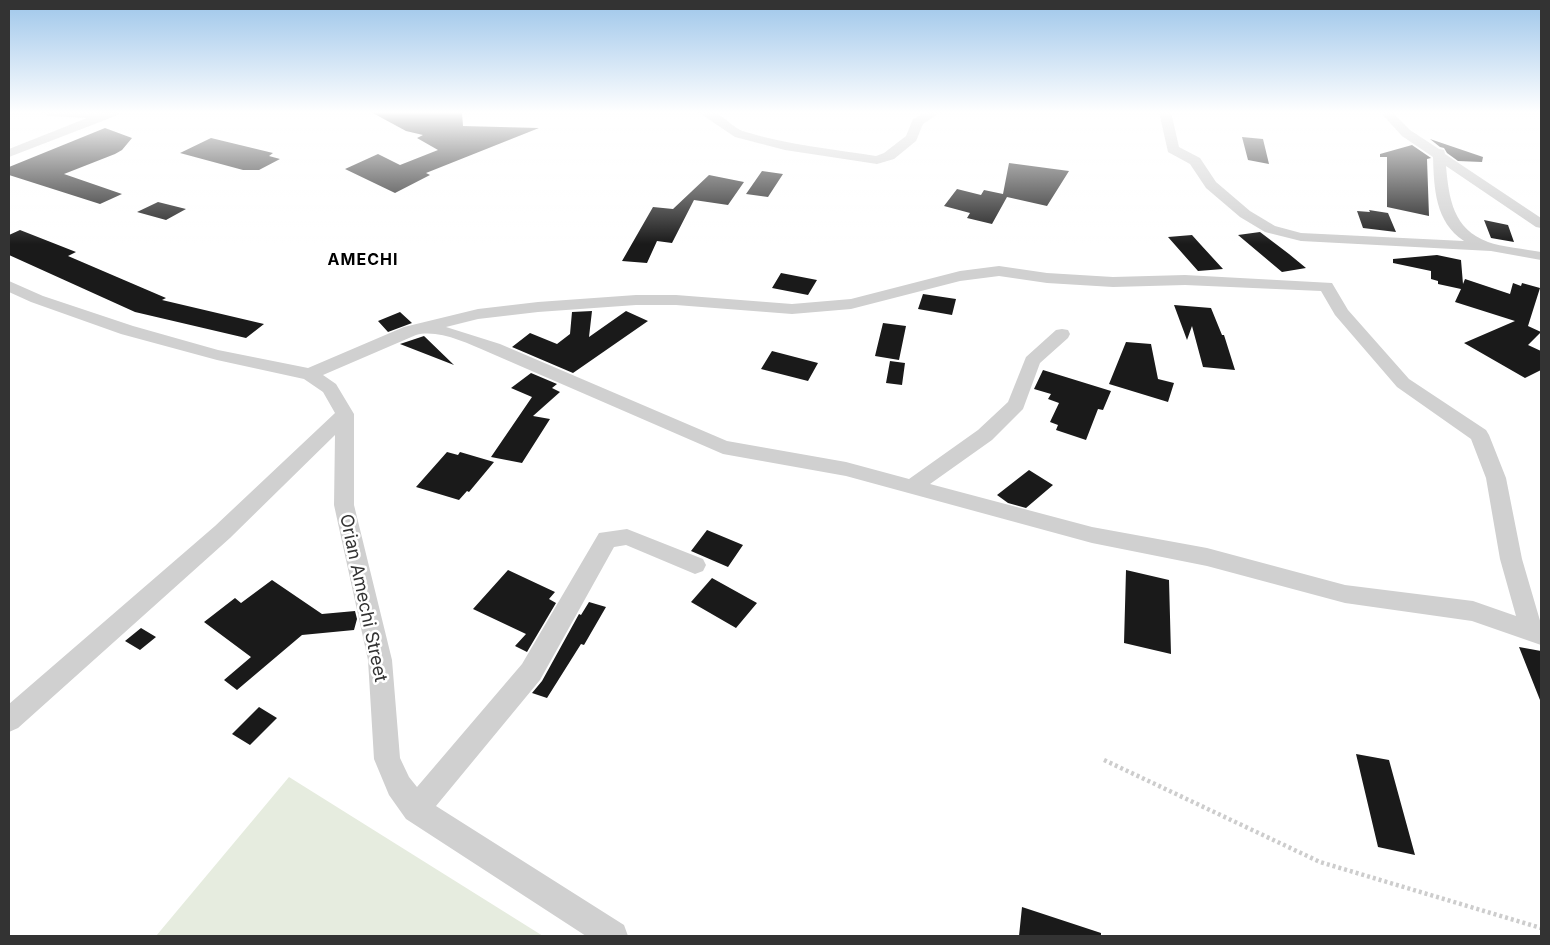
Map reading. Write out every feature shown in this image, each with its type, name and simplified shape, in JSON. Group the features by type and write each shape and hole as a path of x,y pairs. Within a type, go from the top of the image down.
{"street":[{"path":"851,156 877,160 889,156"},
{"path":"1186,156 1195,161 1211,185 1245,214 1270,229 1302,237 1491,246 1541,256"},
{"path":"1439,156 1443,199 1448,215 1464,235 1491,246"},
{"path":"1443,156 1541,224"},
{"path":"310,374 380,342 425,326 491,312 636,300 676,300 792,309 851,304 960,276 999,270 1047,278 1113,282 1186,280 1326,286 1341,312 1403,383 1479,435 1496,478 1511,559 1537,634"},
{"path":"9,286 37,299 127,330 216,354 310,374 330,388 345,414 302,457 141,606 9,720"},
{"path":"425,326 471,339 494,348 716,445 846,470 913,486 1092,535 1207,557 1345,594 1473,611 1537,634"},
{"path":"913,486 985,435 1016,405 1032,361 1062,334"},
{"name":"Orian Amechi Street","path":"345,414 344,505 380,660 387,759 398,786 416,809 614,936"},
{"path":"416,809 532,672 607,539 627,537 695,565"}],"path":[{"path":"1104,760 1320,862 1541,928"}],"shaded area":[{"path":"289,777 543,936 156,936"}],"building":[{"path":"36,156 110,156 64,174 122,194 100,204 9,175 9,167"},
{"path":"191,156 269,156 280,159 259,170 243,170"},
{"path":"373,156 382,156 400,165 423,156 468,156 426,173 430,175 395,193 345,169"},
{"path":"1247,156 1267,156 1269,164 1248,160"},
{"path":"1428,156 1431,158 1427,159 1429,216 1387,207 1387,157 1380,157"},
{"path":"1451,156 1483,157 1482,162 1458,161"},
{"path":"1009,163 1069,171 1047,206 1007,197 992,224 967,218 970,213 944,206 957,189 981,195 984,190 1003,194"},
{"path":"762,171 783,174 768,197 746,194"},
{"path":"709,175 744,182 728,205 694,200 672,243 657,241 647,263 622,261 653,207 673,209"},
{"path":"158,202 186,209 166,220 137,212"},
{"path":"1369,210 1388,213 1396,232 1363,228 1357,211 1370,212"},
{"path":"1484,220 1508,225 1514,242 1491,238"},
{"path":"20,230 76,252 68,256 166,298 162,300 264,324 246,338 135,312 9,255 9,235"},
{"path":"1260,232 1306,268 1282,272 1238,235"},
{"path":"1192,235 1223,269 1198,271 1168,237"},
{"path":"1437,255 1461,260 1463,284 1465,279 1510,294 1513,283 1521,286 1522,283 1540,288 1528,326 1541,332 1528,345 1541,351 1541,370 1525,378 1464,343 1515,321 1455,302 1461,289 1438,284 1438,281 1431,279 1431,271 1393,263 1393,259"},
{"path":"781,273 817,280 808,295 772,288"},
{"path":"923,294 956,299 952,315 918,309"},
{"path":"1174,305 1211,308 1222,335 1224,335 1235,370 1203,367 1192,326 1187,340"},
{"path":"592,311 589,337 626,311 648,321 573,373 512,347 530,333 557,344 570,334 572,312"},
{"path":"400,312 412,323 388,332 378,321"},
{"path":"883,323 906,326 899,360 875,356"},
{"path":"424,336 454,365 400,344"},
{"path":"1126,342 1151,344 1158,379 1174,383 1168,402 1109,384"},
{"path":"772,351 818,363 808,381 761,369"},
{"path":"890,361 905,363 902,385 886,383"},
{"path":"1043,370 1111,391 1103,410 1098,409 1086,440 1056,430 1058,425 1050,422 1059,403 1048,399 1051,394 1034,389"},
{"path":"531,373 557,384 552,388 560,392 533,416 550,419 522,463 491,457 532,397 511,388"},
{"path":"447,452 458,455 460,452 494,462 469,492 467,491 459,500 416,487"},
{"path":"1029,470 1053,485 1026,508 1008,503 997,495"},
{"path":"707,530 743,545 728,567 691,551"},
{"path":"508,570 555,592 549,599 556,603 527,652 515,646 526,634 473,609"},
{"path":"1126,570 1169,580 1171,654 1124,643"},
{"path":"712,578 757,603 736,628 691,602"},
{"path":"272,580 322,614 355,611 357,619 354,630 302,635 237,690 224,680 251,657 204,622 235,598 241,603"},
{"path":"589,602 606,607 584,645 581,644 547,698 532,693 542,681 579,614 581,615"},
{"path":"141,628 156,637 140,650 125,641"},
{"path":"1519,647 1541,651 1541,700 1540,700"},
{"path":"259,707 277,718 250,745 232,734"},
{"path":"1356,754 1389,760 1415,855 1378,847"},
{"path":"1022,907 1101,933 1101,936 1019,936"}],"district":[{"name":"AMECHI","path":"363,260"}]}
